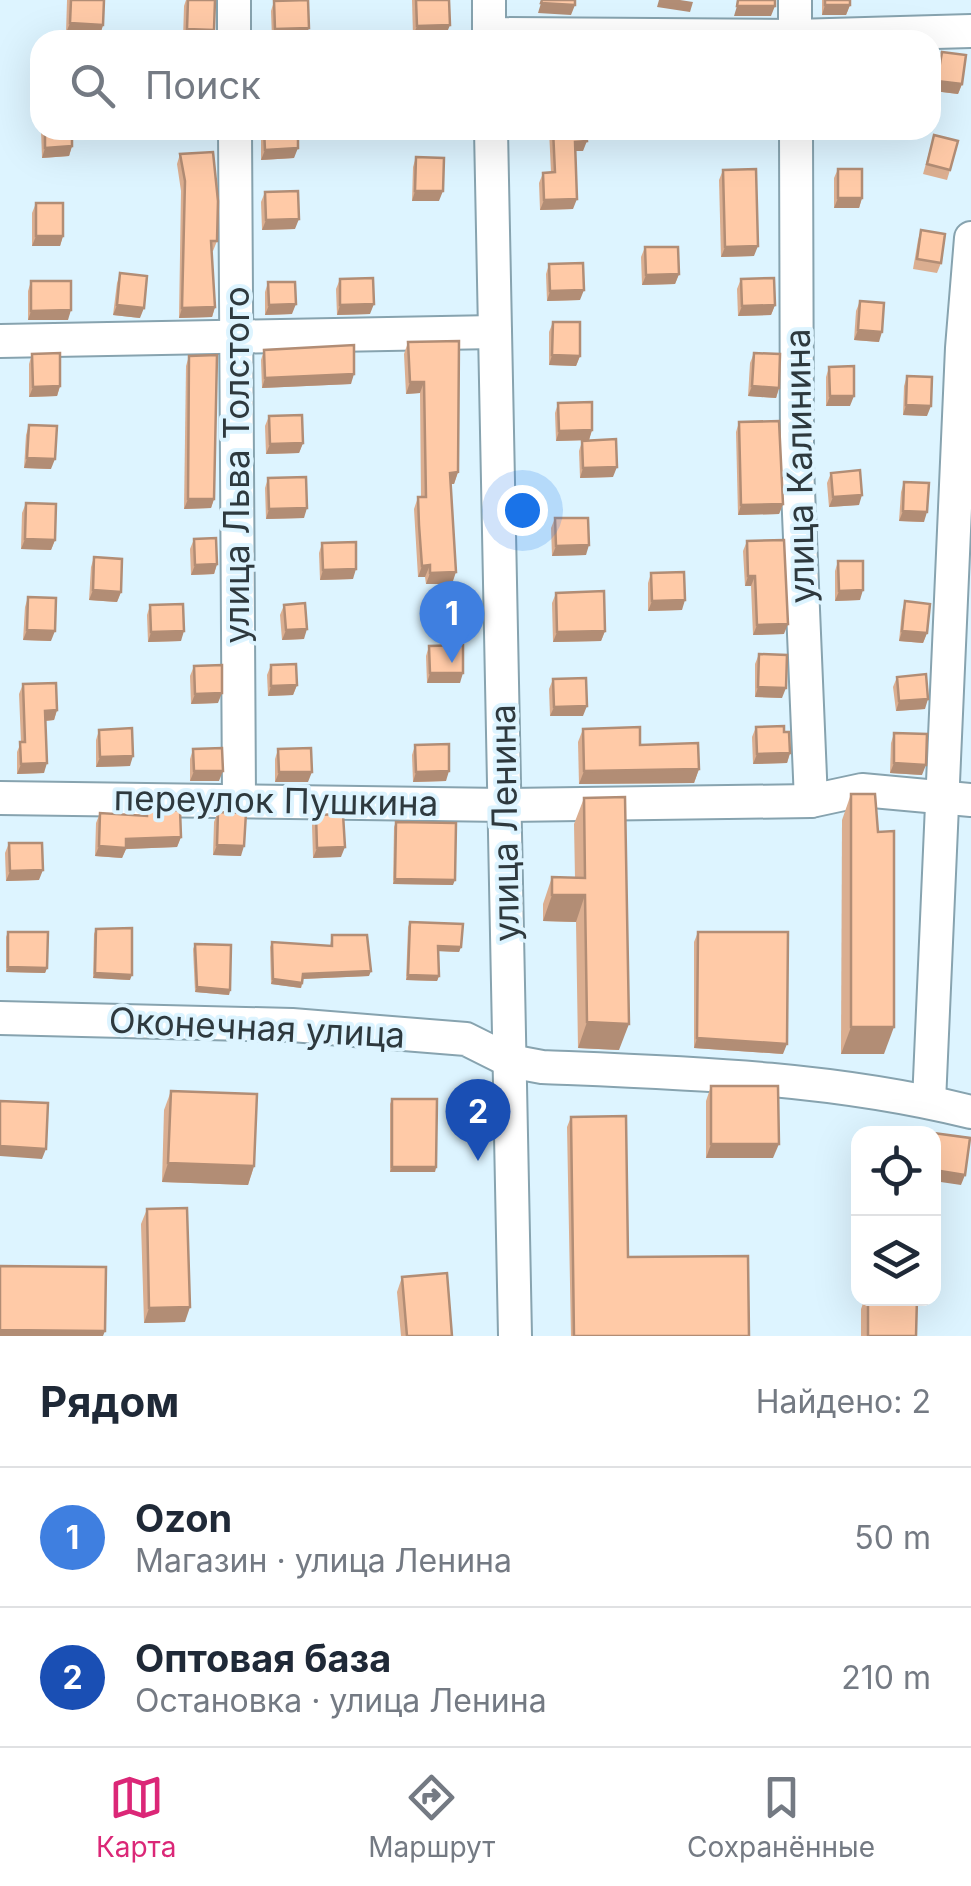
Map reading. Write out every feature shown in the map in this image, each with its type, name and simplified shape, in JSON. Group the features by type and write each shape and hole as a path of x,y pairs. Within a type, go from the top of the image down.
{"street":[{"path":"234,0 234,30"},
{"path":"488,0 489,30"},
{"path":"795,0 795,30"},
{"path":"941,32 971,31"},
{"name":"улица Льва Толстого","path":"235,140 239,800"},
{"name":"улица Ленина","path":"491,140 514,1336"},
{"name":"улица Калинина","path":"796,140 797,466 811,801"},
{"path":"929,1102 957,798 971,238"},
{"path":"0,340 495,332"},
{"name":"переулок Пушкина","path":"0,798 504,805 811,801 862,790 957,798"},
{"name":"Оконечная улица","path":"0,1018 292,1025 466,1039 510,1061 542,1067 741,1076 929,1102 971,1112"}],"building":[{"path":"71,0 104,0 103,25 70,23"},
{"path":"188,0 215,0 214,30 187,29"},
{"path":"308,0 309,28 275,29 274,1"},
{"path":"416,0 449,0 450,25 417,26"},
{"path":"575,0 575,5 541,3"},
{"path":"738,0 775,0 775,6 737,6"},
{"path":"825,0 850,0 850,5 825,5"},
{"path":"942,52 966,55 962,84 941,81"},
{"path":"941,137 958,141 950,170 927,164 933,140 941,140"},
{"path":"45,140 72,140 72,146 45,148"},
{"path":"264,140 298,140 298,148 265,150"},
{"path":"553,140 587,140 575,142 577,199 544,200 543,173 555,172"},
{"path":"213,152 218,201 217,241 211,241 215,307 182,308 185,181 180,154"},
{"path":"416,157 444,158 443,191 415,191"},
{"path":"756,169 758,246 725,247 723,170"},
{"path":"838,169 862,169 862,198 838,198"},
{"path":"298,191 299,219 266,220 265,192"},
{"path":"36,203 63,203 63,236 36,236"},
{"path":"921,230 945,234 941,263 917,259"},
{"path":"645,247 678,247 679,274 646,275"},
{"path":"583,263 584,290 550,291 549,264"},
{"path":"120,273 147,276 144,308 117,305"},
{"path":"373,278 374,304 340,305 340,279"},
{"path":"774,278 775,305 742,306 741,279"},
{"path":"31,281 71,281 71,310 31,311"},
{"path":"268,282 295,282 296,304 269,305"},
{"path":"860,301 884,303 882,332 858,330"},
{"path":"553,322 580,322 580,356 552,355"},
{"path":"459,341 458,472 450,473 456,572 430,573 430,565 422,566 418,497 426,497 424,382 410,382 408,342"},
{"path":"354,345 354,374 265,378 264,350"},
{"path":"60,353 60,386 33,387 32,354"},
{"path":"754,353 780,354 779,388 752,386"},
{"path":"217,355 214,499 188,499 189,356"},
{"path":"854,366 854,396 830,396 829,367"},
{"path":"907,376 932,377 931,406 906,405"},
{"path":"592,402 592,430 559,431 558,403"},
{"path":"302,415 303,443 270,444 269,416"},
{"path":"779,421 783,504 741,505 739,422"},
{"path":"29,425 57,426 55,459 27,458"},
{"path":"616,439 617,467 583,468 582,441"},
{"path":"860,470 862,495 833,497 831,473"},
{"path":"306,477 307,508 269,509 268,478"},
{"path":"904,482 929,483 927,512 903,511"},
{"path":"26,503 56,504 55,540 25,539"},
{"path":"555,518 588,518 589,545 556,546"},
{"path":"216,538 217,564 195,565 194,539"},
{"path":"784,540 788,624 757,625 755,576 748,576 747,541"},
{"path":"356,542 356,569 323,570 322,543"},
{"path":"94,557 122,559 121,592 93,590"},
{"path":"838,561 863,561 863,590 839,591"},
{"path":"684,572 685,600 652,601 651,573"},
{"path":"604,591 605,631 557,632 556,593"},
{"path":"28,597 56,598 55,631 27,630"},
{"path":"905,601 930,604 927,633 902,631"},
{"path":"305,603 307,629 286,630 284,605"},
{"path":"183,604 184,631 151,632 150,605"},
{"path":"463,645 463,673 430,673 429,646"},
{"path":"759,654 787,655 786,688 758,687"},
{"path":"296,664 297,685 271,686 271,665"},
{"path":"222,665 222,693 195,694 194,666"},
{"path":"926,674 928,699 899,701 897,677"},
{"path":"586,678 587,706 554,707 553,679"},
{"path":"56,683 57,710 45,711 47,763 21,764 20,742 25,742 23,684"},
{"path":"784,726 784,732 789,732 790,753 757,754 756,727"},
{"path":"640,727 640,745 698,743 699,769 584,771 583,729"},
{"path":"132,728 133,756 100,757 99,730"},
{"path":"894,733 927,734 926,765 894,763"},
{"path":"449,744 449,771 416,772 415,745"},
{"path":"222,748 223,771 194,771 193,749"},
{"path":"311,748 312,772 279,772 278,749"},
{"path":"851,794 875,794 878,832 894,831 894,1027 851,1027"},
{"path":"625,797 629,1024 587,1022 585,895 552,895 552,877 585,878 584,798"},
{"path":"180,810 181,837 126,839 126,848 99,846 100,813 147,816 147,811"},
{"path":"218,812 246,813 244,846 217,845"},
{"path":"343,814 345,847 317,848 316,815"},
{"path":"396,822 456,823 455,880 395,879"},
{"path":"9,843 42,843 43,870 10,871"},
{"path":"410,922 463,924 461,947 438,946 439,976 408,975"},
{"path":"132,928 132,975 95,973 96,929"},
{"path":"8,932 48,932 47,968 8,967"},
{"path":"698,932 788,932 787,1044 697,1038"},
{"path":"332,935 367,935 371,971 303,974 302,983 273,979 272,942 332,946"},
{"path":"195,944 231,945 230,990 197,987"},
{"path":"711,1086 778,1086 779,1144 711,1144"},
{"path":"171,1091 257,1094 254,1166 168,1163"},
{"path":"392,1099 437,1099 436,1167 392,1167"},
{"path":"0,1101 48,1103 46,1149 0,1146"},
{"path":"626,1116 628,1257 748,1256 749,1336 574,1336 571,1117"},
{"path":"941,1134 970,1138 965,1175 941,1171"},
{"path":"187,1208 190,1307 149,1308 147,1209"},
{"path":"0,1266 106,1267 105,1331 0,1330"},
{"path":"447,1273 452,1336 407,1336 402,1277"},
{"path":"868,1306 917,1306 916,1336 868,1336"}],"place":[{"name":"Ozon","path":"452,663"},
{"name":"Оптовая база","path":"478,1161"}]}
